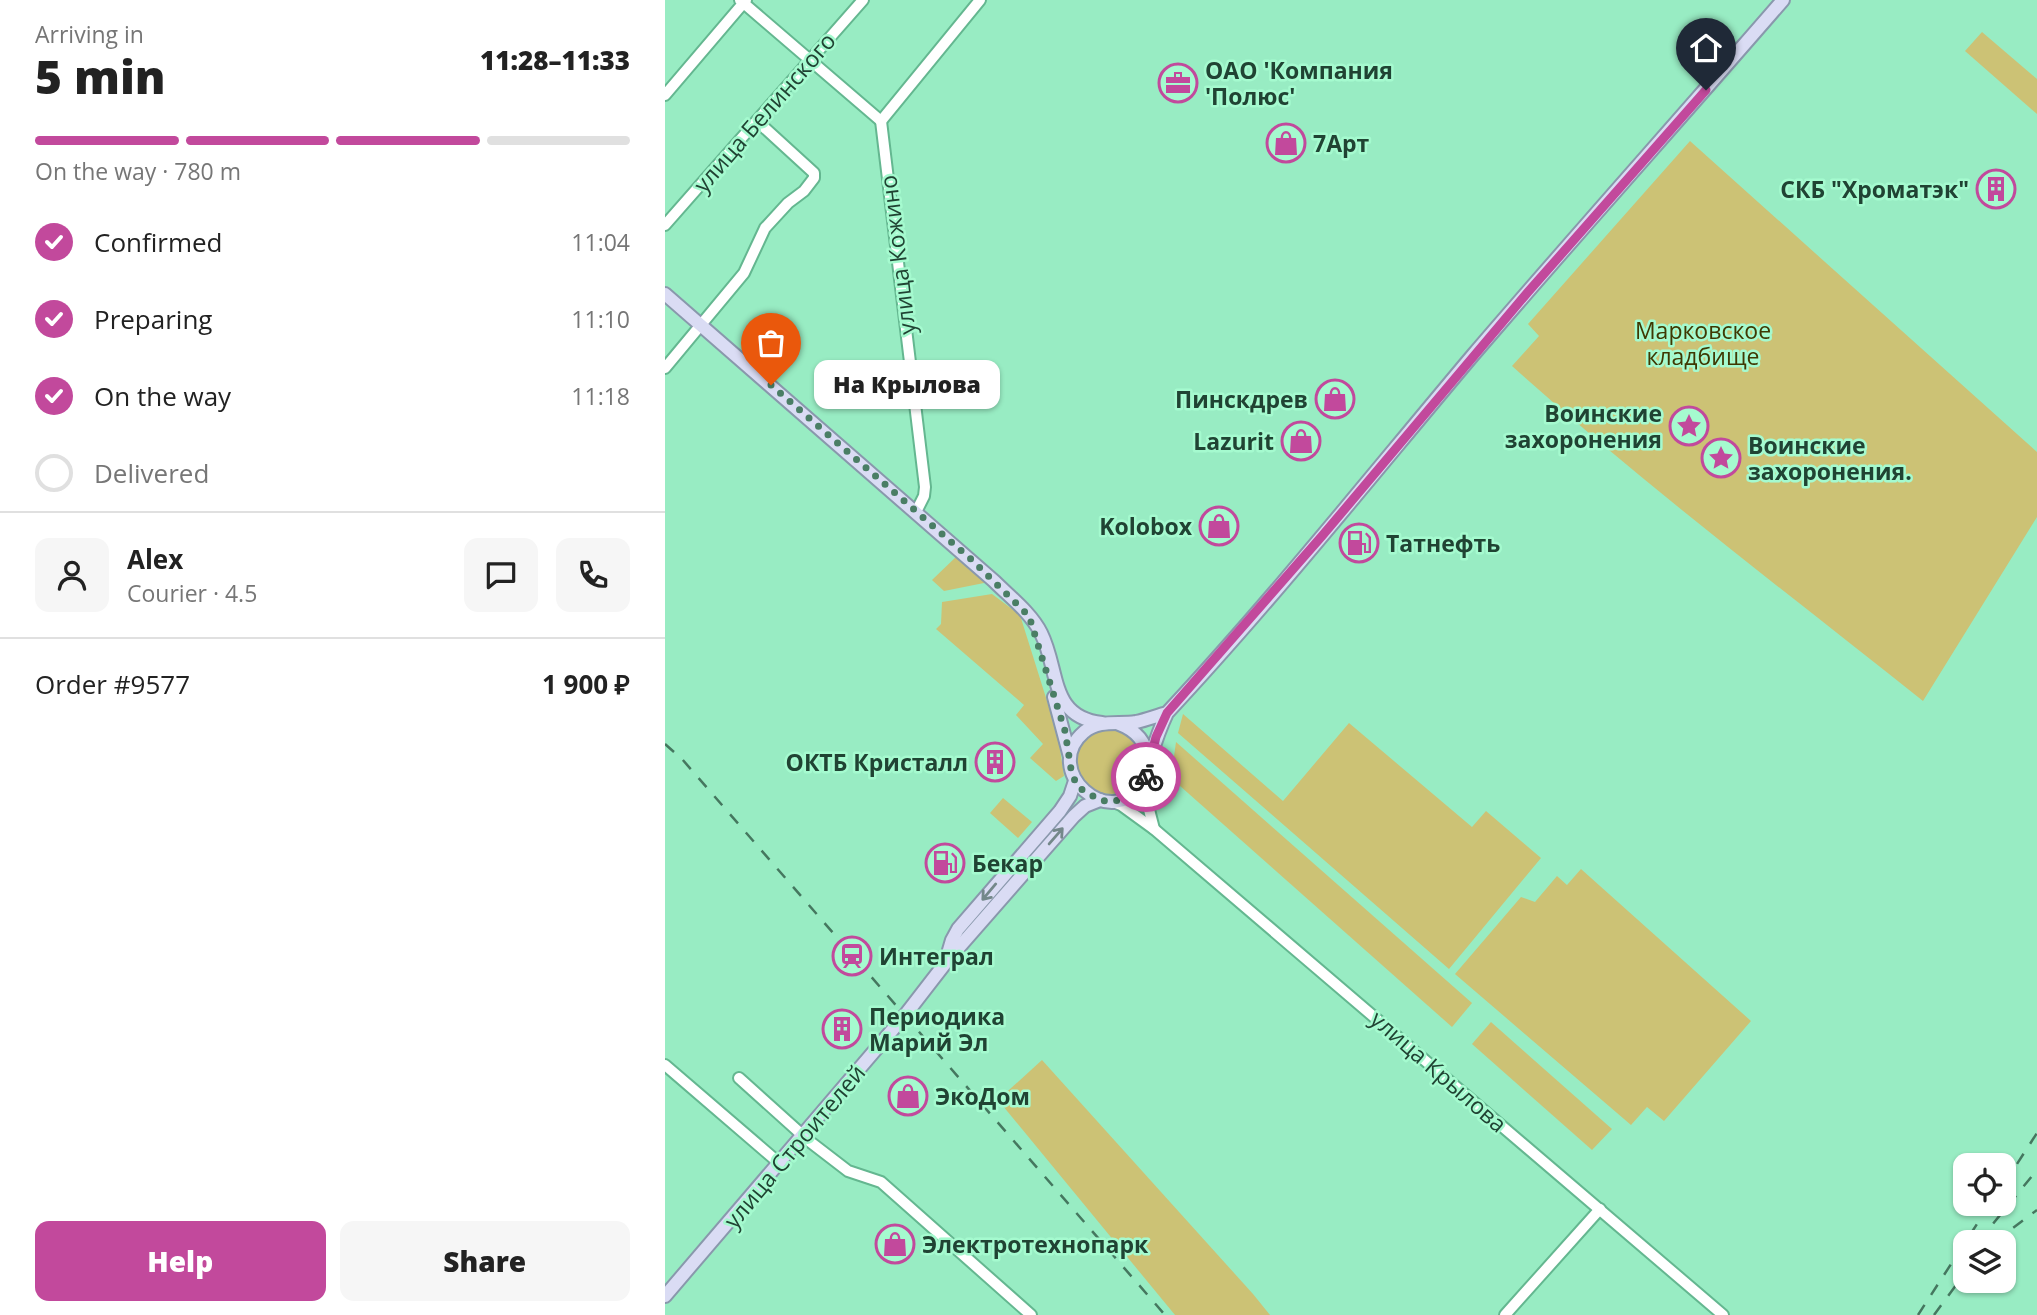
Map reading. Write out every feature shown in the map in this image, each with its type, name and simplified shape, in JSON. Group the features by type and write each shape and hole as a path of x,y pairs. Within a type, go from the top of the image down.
{"main road":[{"name":"улица Строителей","path":"665,1296 906,1014 947,961 1074,816 1085,806 1123,799 1134,793 1143,783 1167,713 1322,536 1474,354 1783,0"},
{"path":"665,294 995,581 1029,616 1046,645 1067,708 1084,720 1119,724 1167,713"},
{"path":"1029,616 1058,706 1075,781 1090,796 1105,801"},
{"path":"1070,757 1082,734 1103,723"},
{"path":"1119,724 1137,734 1148,752 1148,767"},
{"name":"улица Строителей","path":"947,961 951,940 958,929 1060,811 1070,796 1075,781"}],"street":[{"name":"улица Белинского","path":"665,225 863,0"},
{"path":"665,94 743,1 881,121 980,0"},
{"path":"665,368 744,273 765,228 814,178 814,173 757,121"},
{"name":"улица Кожино","path":"881,121 925,486 924,496 916,512"},
{"path":"1148,767 1146,798 1154,829"},
{"name":"улица Крылова","path":"1105,801 1121,805 1154,829 1723,1315"},
{"path":"665,1065 779,1163"},
{"path":"739,1078 802,1135 848,1171 881,1182 1031,1315"},
{"path":"1505,1315 1600,1209"}],"green space":[{"path":"1982,32 2037,79 2037,114 1965,51"},
{"name":"Марковское кладбище","path":"1690,141 2037,452 2037,517 1923,701 1663,495 1512,366 1539,336 1528,324"},
{"path":"958,555 989,582 944,591 932,580"},
{"path":"992,594 1020,615 1058,736 1064,776 1056,781 1030,758 1043,744 1016,715 1024,705 936,629 941,624 942,602"},
{"path":"1183,714 1283,801 1349,723 1472,827 1486,811 1541,858 1449,969 1178,733"},
{"path":"1116,728 1134,737 1141,748 1141,774 1134,785 1123,792 1104,794 1086,785 1079,774 1077,755 1086,737 1097,730"},
{"path":"1176,742 1472,1003 1452,1027 1171,778"},
{"path":"1003,798 1032,822 1018,838 990,813"},
{"path":"1581,869 1751,1021 1664,1121 1647,1107 1631,1125 1455,974 1521,897 1535,902 1557,876 1567,885"},
{"path":"1491,1022 1612,1129 1592,1150 1472,1044"},
{"path":"1042,1060 1270,1315 1175,1315 998,1100"}],"railway":[{"path":"665,744 682,759 1165,1315"},
{"path":"2016,1165 2037,1133"},
{"path":"1988,1230 2037,1170"},
{"path":"2010,1230 2037,1210"},
{"path":"1918,1315 1982,1216"},
{"path":"1934,1315 1953,1289"}],"way so far":[{"path":"771,385 972,560 1029,616 1065,731 1071,769 1081,789 1090,796 1111,802 1134,793 1146,777"}],"place":[{"name":"ОАО 'Компания 'Полюс'","path":"1178,83"},
{"name":"7Арт","path":"1286,143"},
{"name":"СКБ \"Хроматэк\"","path":"1996,189"},
{"name":"На Крылова","path":"771,385"},
{"name":"Пинскдрев","path":"1335,399"},
{"name":"Воинские захоронения","path":"1689,426"},
{"name":"Lazurit","path":"1301,441"},
{"name":"Воинские захоронения.","path":"1721,458"},
{"name":"Kolobox","path":"1219,526"},
{"name":"Татнефть","path":"1359,543"},
{"name":"ОКТБ Кристалл","path":"995,762"},
{"name":"Бекар","path":"945,863"},
{"name":"Интеграл","path":"852,956"},
{"name":"Периодика Марий Эл","path":"842,1029"},
{"name":"ЭкоДом","path":"908,1096"},
{"name":"Электротехнопарк","path":"895,1244"}],"route":[{"path":"1146,777 1156,737 1167,713 1322,536 1474,354 1706,90"}]}
